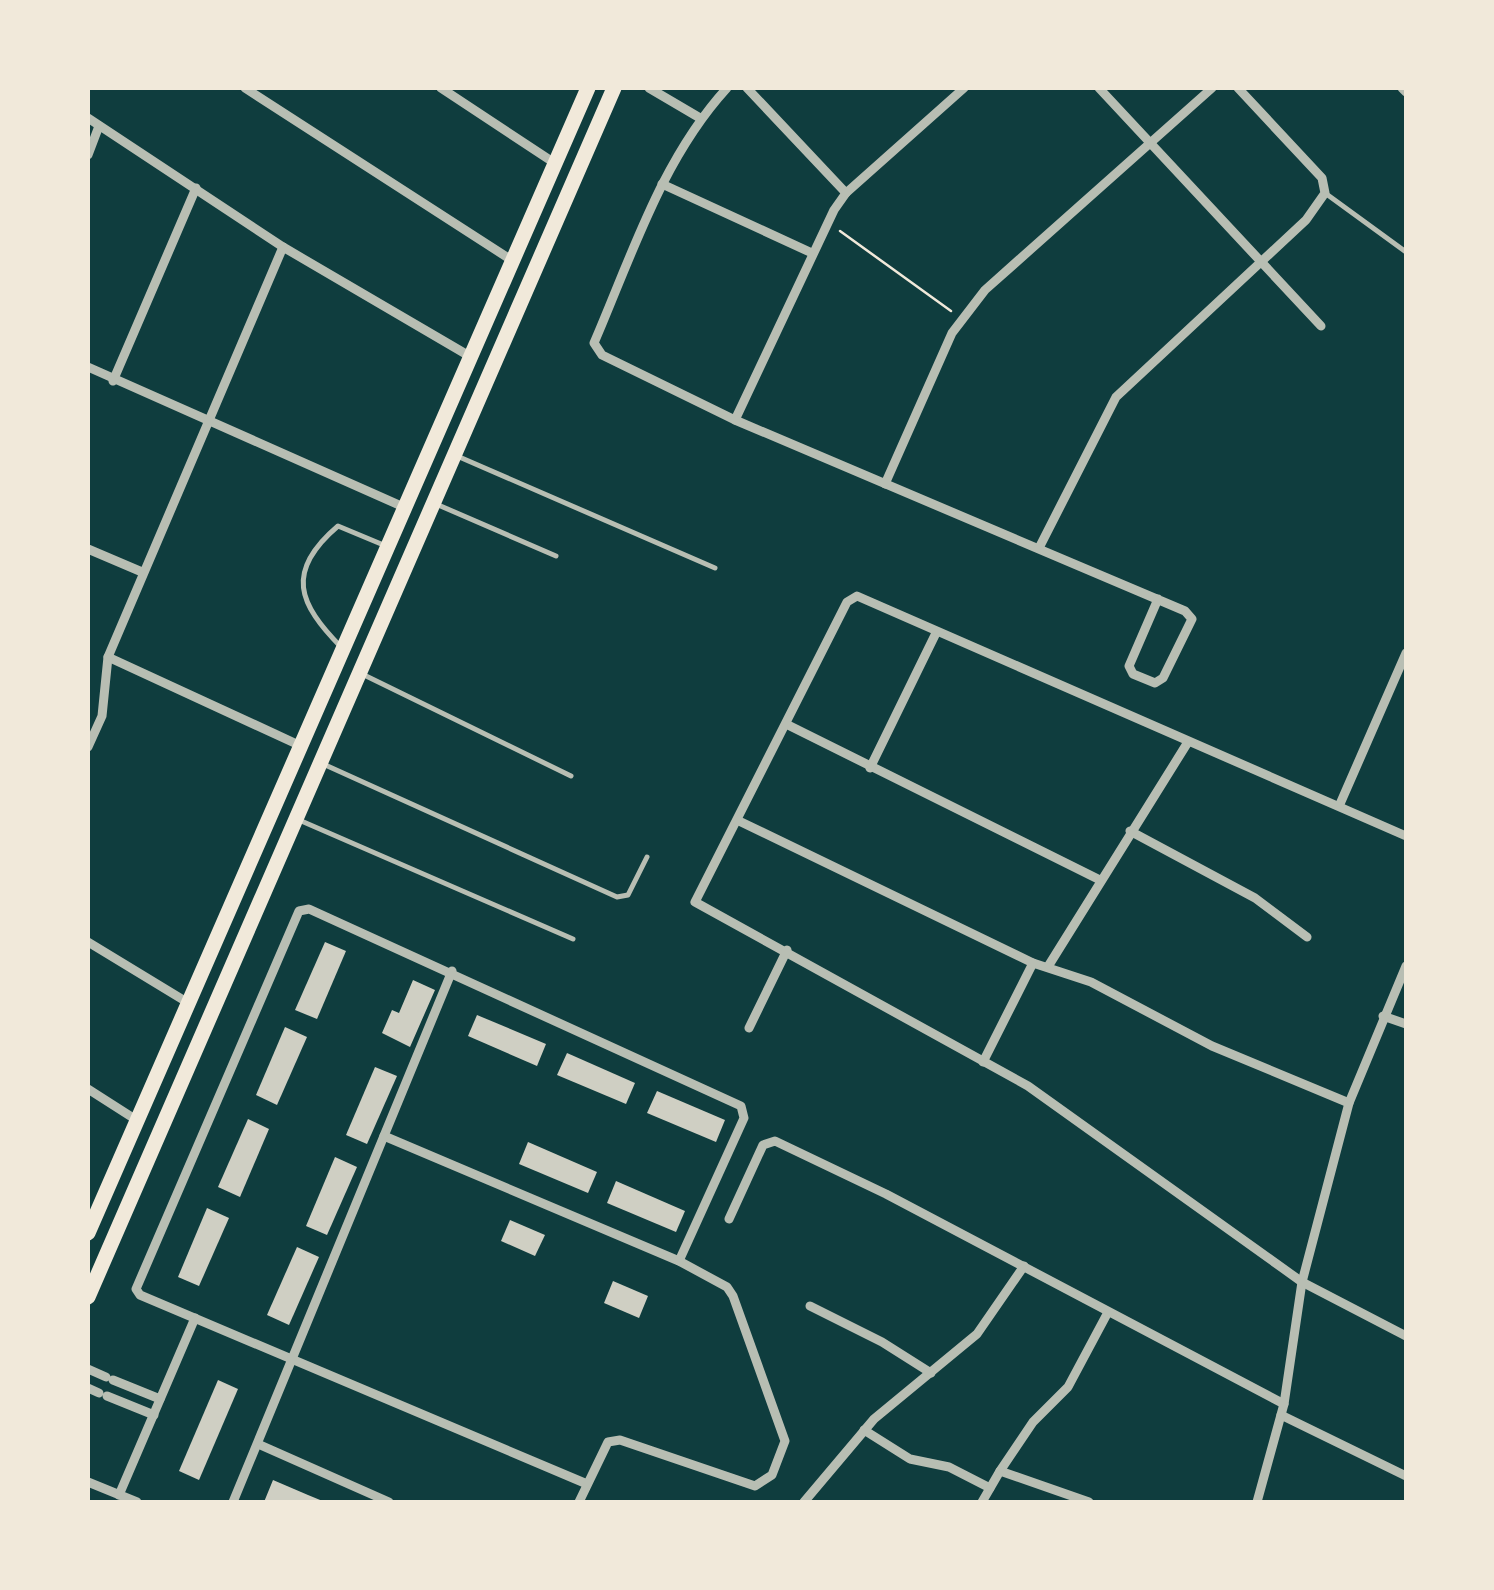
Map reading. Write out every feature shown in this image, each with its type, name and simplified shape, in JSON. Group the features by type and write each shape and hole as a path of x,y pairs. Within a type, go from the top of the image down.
{"highway":[{"path":"88,1234 588,88"},
{"path":"88,1297 614,88"}],"street":[{"path":"245,88 513,262"},
{"path":"442,88 556,164"},
{"path":"649,88 700,118"},
{"path":"727,88 700,118 662,184 594,342 602,355 735,420 1039,548 1158,599 1185,611 1192,620 1163,678 1155,682 1133,674 1129,666 1158,599"},
{"path":"747,88 846,194"},
{"path":"735,420 827,221 846,194 964,88"},
{"path":"1099,88 1321,326"},
{"path":"885,484 960,318 985,290 1212,88"},
{"path":"1039,548 1116,397 1318,208 1325,193 1322,178 1238,88"},
{"path":"88,118 283,247 472,358"},
{"path":"88,155 99,126"},
{"path":"662,184 812,253"},
{"path":"114,381 196,188"},
{"path":"88,747 102,716 108,657 283,247"},
{"path":"88,367 406,508"},
{"path":"88,549 142,572"},
{"path":"1406,836 858,596 851,597 695,902 1028,1086 1302,1282 1406,1336"},
{"path":"870,768 936,633"},
{"path":"1340,804 1406,652"},
{"path":"108,657 301,746"},
{"path":"786,724 1100,880"},
{"path":"1050,965 1188,742"},
{"path":"738,820 1033,963 1050,965 1091,982 1212,1046 1350,1104"},
{"path":"1130,831 1255,898 1307,937"},
{"path":"587,1484 140,1295 137,1282 299,910 309,908 452,971 741,1106 744,1118 679,1260"},
{"path":"88,942 190,1004"},
{"path":"749,1028 787,950"},
{"path":"984,1062 1033,963"},
{"path":"1257,1502 1283,1410 1302,1282 1350,1104 1406,966"},
{"path":"233,1502 452,971"},
{"path":"1383,1016 1406,1024"},
{"path":"88,1090 138,1121"},
{"path":"384,1136 679,1260 727,1287 733,1296 786,1441 772,1475 755,1486 620,1440 608,1442 602,1449 579,1502"},
{"path":"729,1219 763,1145 775,1142 1024,1266 1406,1476"},
{"path":"804,1502 864,1430 977,1334 1024,1266"},
{"path":"810,1306 882,1342 931,1373"},
{"path":"982,1502 1033,1422 1068,1387 1107,1314"},
{"path":"119,1495 194,1318"},
{"path":"88,1369 160,1399"},
{"path":"88,1388 154,1415"},
{"path":"864,1430 910,1459 948,1467 990,1488"},
{"path":"258,1444 389,1502"},
{"path":"1000,1470 1089,1502"},
{"path":"88,1482 137,1502"}],"lane":[{"path":"1325,193 1406,252"},
{"path":"454,454 716,568"},
{"path":"433,502 556,556"},
{"path":"342,649 305,604 300,588 307,568 317,547 338,526 388,547"},
{"path":"359,673 571,776"},
{"path":"320,762 616,897 628,895 648,857"},
{"path":"296,818 574,939"}],"path":[{"path":"827,221 960,318"}],"building":[{"path":"325,942 346,951 317,1019 295,1010"},
{"path":"413,980 435,990 410,1047 382,1033 392,1010 399,1013"},
{"path":"477,1015 546,1044 537,1066 468,1036"},
{"path":"285,1027 307,1037 277,1105 256,1095"},
{"path":"567,1053 635,1083 626,1104 557,1075"},
{"path":"375,1067 397,1076 367,1144 346,1135"},
{"path":"657,1091 725,1120 716,1142 647,1113"},
{"path":"248,1119 269,1129 240,1197 218,1187"},
{"path":"528,1142 597,1172 588,1193 519,1164"},
{"path":"335,1157 357,1167 327,1235 306,1226"},
{"path":"616,1181 685,1211 676,1232 607,1203"},
{"path":"207,1208 229,1218 199,1286 178,1277"},
{"path":"510,1220 545,1235 535,1256 501,1241"},
{"path":"297,1247 319,1257 289,1325 267,1315"},
{"path":"613,1281 648,1296 639,1318 604,1303"},
{"path":"218,1380 238,1389 199,1480 179,1471"},
{"path":"273,1480 308,1495 325,1502 264,1502"}]}
